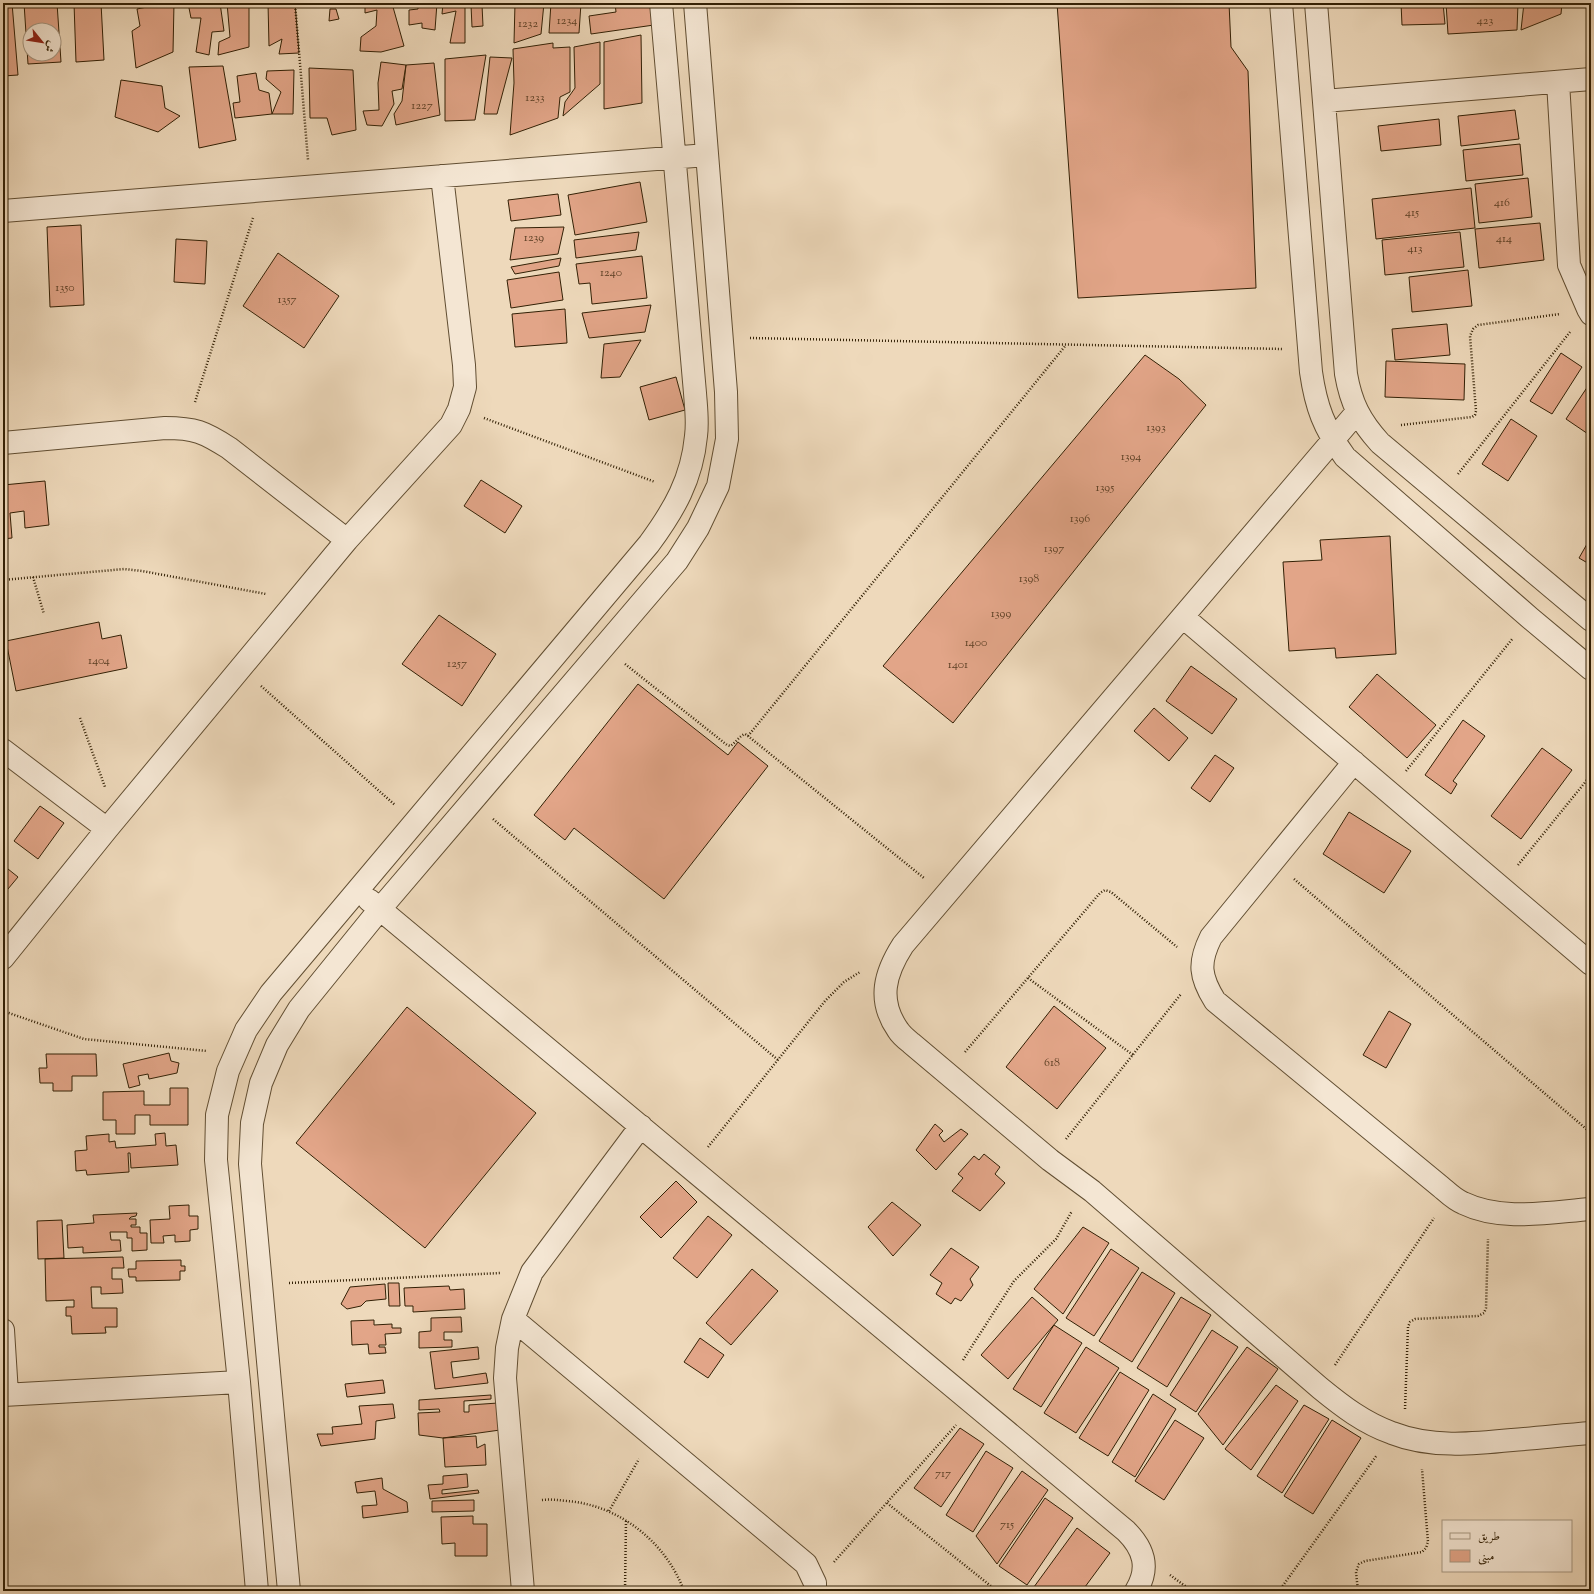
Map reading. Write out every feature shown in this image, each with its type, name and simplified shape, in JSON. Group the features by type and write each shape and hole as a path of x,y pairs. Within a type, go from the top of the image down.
{"street":[{"path":"257,1591 239,1382 216,1160 217,1115 228,1071 246,1030 271,993 624,573 667,520 682,492 692,464 696,435 695,393 661,3"},
{"path":"289,1591 250,1164 252,1123 261,1083 277,1045 299,1009 380,909 677,561 698,528 718,486 728,439 726,392 695,3"},
{"path":"1281,3 1310,372 1314,397 1322,420 1333,440 1346,457 1530,618 1591,669"},
{"path":"1316,3 1346,374 1350,393 1362,420 1380,443 1591,620"},
{"path":"1324,101 1591,79"},
{"path":"1558,82 1569,265 1590,311"},
{"path":"3,211 707,155"},
{"path":"3,958 112,823 347,540 451,425 459,409 464,387 464,365 442,176"},
{"path":"1362,420 1333,440 903,945 893,961 886,977 885,996 889,1014 898,1030 911,1043 1050,1160 1092,1191 1320,1388 1354,1414 1373,1425 1405,1437 1446,1444 1474,1444 1591,1433"},
{"path":"3,442 165,428 187,428 209,435 229,448 347,540"},
{"path":"624,573 651,592"},
{"path":"1183,617 1591,964"},
{"path":"3,750 112,823"},
{"path":"1354,762 1211,937 1205,950 1201,968 1205,986 1215,1001 1449,1194 1463,1203 1488,1212 1516,1214 1591,1209"},
{"path":"357,891 692,1168 1126,1531 1136,1541 1142,1554 1144,1568 1142,1582 1136,1591"},
{"path":"522,1591 505,1378 507,1348 513,1319 532,1272 641,1126"},
{"path":"513,1319 806,1564 815,1587"},
{"path":"3,1330 5,1394 239,1382"}],"path":[{"path":"295,3 310,186"},
{"path":"187,428 262,190"},
{"path":"1362,420 1472,418 1476,412 1470,336 1473,329 1478,325 1590,311"},
{"path":"1441,495 1590,311"},
{"path":"722,338 1309,350"},
{"path":"748,736 1066,345"},
{"path":"459,409 682,492"},
{"path":"3,580 124,569 297,600"},
{"path":"33,577 44,614"},
{"path":"1389,792 1530,618"},
{"path":"604,647 727,745 730,746 734,744 741,735 745,734 748,736 946,895"},
{"path":"241,668 414,823"},
{"path":"80,718 112,823"},
{"path":"1500,887 1591,776"},
{"path":"472,802 778,1060"},
{"path":"1272,861 1591,1132"},
{"path":"946,1073 1100,893 1105,890 1111,892 1201,968 1050,1160"},
{"path":"692,1168 826,1001 844,982 867,968 893,961"},
{"path":"1028,978 1133,1055"},
{"path":"3,1011 84,1039 235,1054"},
{"path":"949,1382 1014,1281 1056,1239 1070,1214 1092,1191"},
{"path":"1320,1388 1449,1194"},
{"path":"1358,1591 1356,1572 1359,1564 1365,1561 1422,1552 1426,1548 1428,1542 1405,1437 1408,1327 1410,1322 1415,1319 1478,1316 1484,1313 1486,1308 1488,1212"},
{"path":"261,1284 532,1272"},
{"path":"815,1587 975,1404"},
{"path":"609,1511 652,1436"},
{"path":"1279,1591 1405,1437"},
{"path":"516,1504 547,1500 571,1501 609,1511 626,1520 655,1543 678,1574 684,1591"},
{"path":"887,1503 997,1591"},
{"path":"624,1591 626,1520"}],"building":[{"path":"3,3 12,3 18,75 3,76"},
{"path":"24,3 57,3 58,22 25,22"},
{"path":"74,3 101,3 104,60 76,62"},
{"path":"146,3 174,3 173,52 136,68 132,31 140,26 137,9 147,7"},
{"path":"188,3 220,3 224,31 212,32 209,55 196,52 201,18 191,18"},
{"path":"227,3 249,3 249,47 218,55 219,42 230,37"},
{"path":"268,3 295,3 299,53 279,54 282,39 269,46"},
{"path":"365,3 401,3 393,7 404,46 381,52 360,51 361,37 376,26 377,10 365,13"},
{"path":"418,3 437,3 435,30 422,28 422,23 409,25 409,10 418,9"},
{"path":"443,3 465,3 465,43 450,43 456,11 442,14"},
{"path":"515,3 544,3 541,34 514,43"},
{"path":"551,3 581,3 579,33 549,33"},
{"path":"615,3 651,3 654,25 591,34 589,16 616,12"},
{"path":"1057,3 1229,3 1231,47 1248,71 1256,288 1078,298"},
{"path":"1401,3 1443,3 1445,24 1402,25"},
{"path":"1446,3 1518,3 1517,30 1448,34"},
{"path":"1524,3 1562,3 1561,14 1521,30"},
{"path":"471,5 482,5 483,26 472,27"},
{"path":"330,9 336,9 339,19 329,21"},
{"path":"641,35 642,103 604,109 604,42"},
{"path":"600,42 600,84 563,116 565,102 575,88 574,47"},
{"path":"553,43 553,48 570,47 570,92 560,97 558,118 510,135 514,83 513,49"},
{"path":"486,55 475,120 445,121 445,59"},
{"path":"490,57 512,58 497,114 484,114"},
{"path":"28,62 61,62 28,64"},
{"path":"381,62 406,65 402,89 392,91 394,104 382,126 367,125 363,111 379,110 378,83"},
{"path":"434,63 440,115 396,125 394,114 402,101 406,65"},
{"path":"223,66 236,140 199,148 189,67"},
{"path":"309,68 353,70 356,130 332,135 327,118 310,118"},
{"path":"294,70 293,114 272,114 281,92 266,79 267,71"},
{"path":"256,73 259,90 269,93 272,114 235,118 233,103 240,102 237,76"},
{"path":"121,80 162,86 165,108 180,116 158,132 115,117"},
{"path":"1515,110 1519,139 1461,146 1458,116"},
{"path":"1439,119 1441,145 1381,151 1378,126"},
{"path":"1520,144 1523,175 1466,181 1463,150"},
{"path":"1528,178 1532,217 1479,223 1475,184"},
{"path":"640,182 647,222 575,235 568,195"},
{"path":"1471,188 1475,228 1376,239 1372,199"},
{"path":"558,194 561,215 511,221 508,200"},
{"path":"1540,223 1544,260 1479,268 1475,229"},
{"path":"81,225 84,305 50,307 47,227"},
{"path":"564,227 558,254 510,260 515,228"},
{"path":"639,232 636,250 576,258 574,240"},
{"path":"1460,232 1464,267 1385,275 1382,240"},
{"path":"176,239 207,241 205,284 174,282"},
{"path":"278,253 339,296 304,348 243,306"},
{"path":"642,256 647,298 592,304 590,283 579,284 576,264"},
{"path":"561,258 559,266 515,274 511,267"},
{"path":"1468,270 1472,306 1412,312 1409,277"},
{"path":"559,272 563,300 511,308 507,280"},
{"path":"651,305 645,332 589,338 582,313"},
{"path":"565,309 567,343 515,347 512,314"},
{"path":"1447,324 1450,355 1395,360 1392,329"},
{"path":"641,340 620,377 601,378 604,344"},
{"path":"1561,353 1582,367 1552,414 1530,401"},
{"path":"1145,355 1179,379 1206,405 953,723 883,666"},
{"path":"1386,361 1465,364 1464,400 1385,397"},
{"path":"676,377 685,410 649,420 640,387"},
{"path":"1588,386 1591,388 1591,436 1566,419"},
{"path":"1511,419 1537,436 1508,481 1482,464"},
{"path":"481,480 522,506 505,533 464,506"},
{"path":"45,481 49,525 25,528 24,511 10,513 12,538 3,539 3,485"},
{"path":"1390,536 1396,654 1336,658 1335,648 1289,651 1283,562 1322,560 1320,540"},
{"path":"1591,537 1591,565 1579,558"},
{"path":"439,615 496,654 462,706 402,664"},
{"path":"99,622 102,639 121,635 127,668 16,691 6,641"},
{"path":"1191,666 1237,699 1212,734 1166,701"},
{"path":"1377,674 1436,725 1407,758 1349,707"},
{"path":"638,684 728,755 738,742 768,766 664,899 574,828 565,840 534,815"},
{"path":"1154,708 1188,738 1169,761 1134,731"},
{"path":"1463,720 1485,736 1453,781 1457,784 1451,794 1425,775"},
{"path":"1542,748 1572,770 1521,839 1491,816"},
{"path":"1215,755 1234,768 1210,802 1191,788"},
{"path":"40,806 64,823 38,859 14,841"},
{"path":"1349,812 1411,851 1384,893 1323,854"},
{"path":"3,865 18,877 3,895"},
{"path":"1054,1006 1106,1048 1057,1109 1006,1067"},
{"path":"407,1007 536,1113 425,1248 296,1143"},
{"path":"1389,1011 1411,1024 1386,1068 1363,1055"},
{"path":"169,1053 171,1061 179,1063 177,1073 149,1079 148,1074 138,1076 140,1085 129,1088 123,1064"},
{"path":"46,1054 96,1054 97,1076 72,1076 72,1091 53,1091 53,1083 40,1083 39,1068 47,1068"},
{"path":"170,1088 188,1088 188,1125 150,1125 150,1115 135,1115 135,1134 116,1134 116,1120 103,1120 103,1092 144,1091 144,1105 170,1105"},
{"path":"935,1124 943,1131 939,1135 944,1142 961,1129 968,1134 936,1170 916,1150"},
{"path":"165,1133 166,1146 176,1145 178,1165 131,1168 130,1153 128,1153 129,1172 87,1175 86,1170 76,1171 75,1151 87,1150 86,1136 109,1134 109,1142 115,1141 116,1148 156,1145 155,1134"},
{"path":"984,1154 1000,1167 995,1174 1005,1183 980,1211 952,1191 963,1178 958,1174 974,1156 979,1160"},
{"path":"676,1181 697,1202 661,1238 640,1217"},
{"path":"892,1202 921,1225 893,1256 868,1227"},
{"path":"189,1205 189,1216 198,1216 198,1229 190,1230 190,1241 175,1242 175,1235 163,1236 164,1243 151,1243 150,1220 170,1219 169,1206"},
{"path":"137,1213 136,1216 129,1219 136,1219 136,1225 131,1225 131,1227 140,1227 140,1233 147,1233 147,1250 132,1251 132,1238 127,1238 127,1232 110,1232 111,1240 120,1240 121,1251 83,1253 83,1247 68,1248 67,1225 94,1223 93,1215"},
{"path":"708,1216 732,1235 697,1278 673,1258"},
{"path":"62,1220 64,1258 38,1259 37,1221"},
{"path":"1083,1227 1109,1243 1063,1314 1034,1289"},
{"path":"951,1248 979,1267 970,1279 973,1285 961,1301 955,1298 951,1304 936,1294 942,1283 930,1275"},
{"path":"1111,1249 1139,1268 1094,1336 1066,1318"},
{"path":"123,1257 124,1268 112,1268 112,1279 122,1279 123,1293 101,1294 101,1287 91,1287 92,1308 117,1308 117,1327 105,1327 106,1333 72,1334 71,1316 66,1316 66,1307 74,1307 74,1300 46,1301 45,1259"},
{"path":"181,1260 181,1266 185,1266 185,1271 180,1271 180,1280 136,1281 136,1277 129,1277 128,1269 136,1269 136,1261"},
{"path":"752,1269 778,1291 731,1345 706,1323"},
{"path":"1142,1272 1175,1293 1132,1362 1099,1341"},
{"path":"388,1283 399,1283 400,1306 389,1306"},
{"path":"385,1284 386,1299 366,1301 361,1306 347,1309 341,1304 350,1287"},
{"path":"449,1286 450,1290 464,1289 465,1309 413,1312 413,1306 405,1306 404,1288"},
{"path":"1032,1297 1058,1320 1008,1379 981,1355"},
{"path":"1181,1297 1211,1315 1167,1387 1137,1368"},
{"path":"461,1317 462,1332 444,1332 444,1340 452,1340 452,1347 419,1348 419,1332 431,1331 431,1318"},
{"path":"374,1320 374,1325 392,1324 392,1328 401,1328 401,1333 385,1334 386,1345 379,1345 379,1347 385,1347 386,1353 369,1354 368,1344 352,1345 351,1321"},
{"path":"1054,1325 1082,1343 1041,1407 1013,1389"},
{"path":"1212,1330 1238,1347 1196,1412 1170,1395"},
{"path":"700,1338 724,1355 708,1378 684,1362"},
{"path":"478,1347 479,1359 451,1362 453,1378 486,1373 488,1383 435,1389 430,1352"},
{"path":"1086,1347 1119,1368 1076,1433 1044,1413"},
{"path":"1247,1347 1278,1369 1223,1445 1198,1414"},
{"path":"1120,1372 1149,1390 1108,1456 1079,1438"},
{"path":"383,1380 385,1393 347,1397 345,1384"},
{"path":"1276,1385 1298,1401 1251,1470 1225,1449"},
{"path":"1153,1394 1176,1409 1135,1477 1112,1462"},
{"path":"491,1395 491,1399 464,1401 464,1412 469,1412 469,1405 498,1403 500,1430 443,1438 419,1435 418,1413 440,1412 439,1409 419,1410 419,1400"},
{"path":"393,1404 395,1418 376,1421 375,1439 321,1446 317,1434 333,1434 332,1427 362,1424 359,1406"},
{"path":"1304,1405 1329,1419 1282,1493 1257,1476"},
{"path":"1175,1420 1204,1438 1164,1500 1135,1481"},
{"path":"1332,1420 1361,1438 1313,1514 1284,1496"},
{"path":"960,1428 984,1444 941,1507 914,1488"},
{"path":"476,1436 477,1448 485,1444 486,1465 445,1467 443,1438"},
{"path":"986,1451 1013,1468 973,1532 946,1515"},
{"path":"1022,1471 1048,1490 997,1564 976,1536"},
{"path":"467,1474 468,1487 442,1490 442,1494 478,1490 479,1493 430,1499 428,1485 443,1484 443,1476"},
{"path":"382,1478 383,1489 407,1502 408,1512 363,1518 362,1506 377,1505 375,1491 357,1493 355,1482"},
{"path":"1045,1498 1073,1518 1027,1585 999,1566"},
{"path":"474,1500 474,1511 432,1512 432,1501"},
{"path":"473,1516 473,1524 487,1524 487,1556 455,1556 455,1543 442,1544 441,1517"},
{"path":"1077,1528 1110,1553 1082,1591 1031,1591"}]}
